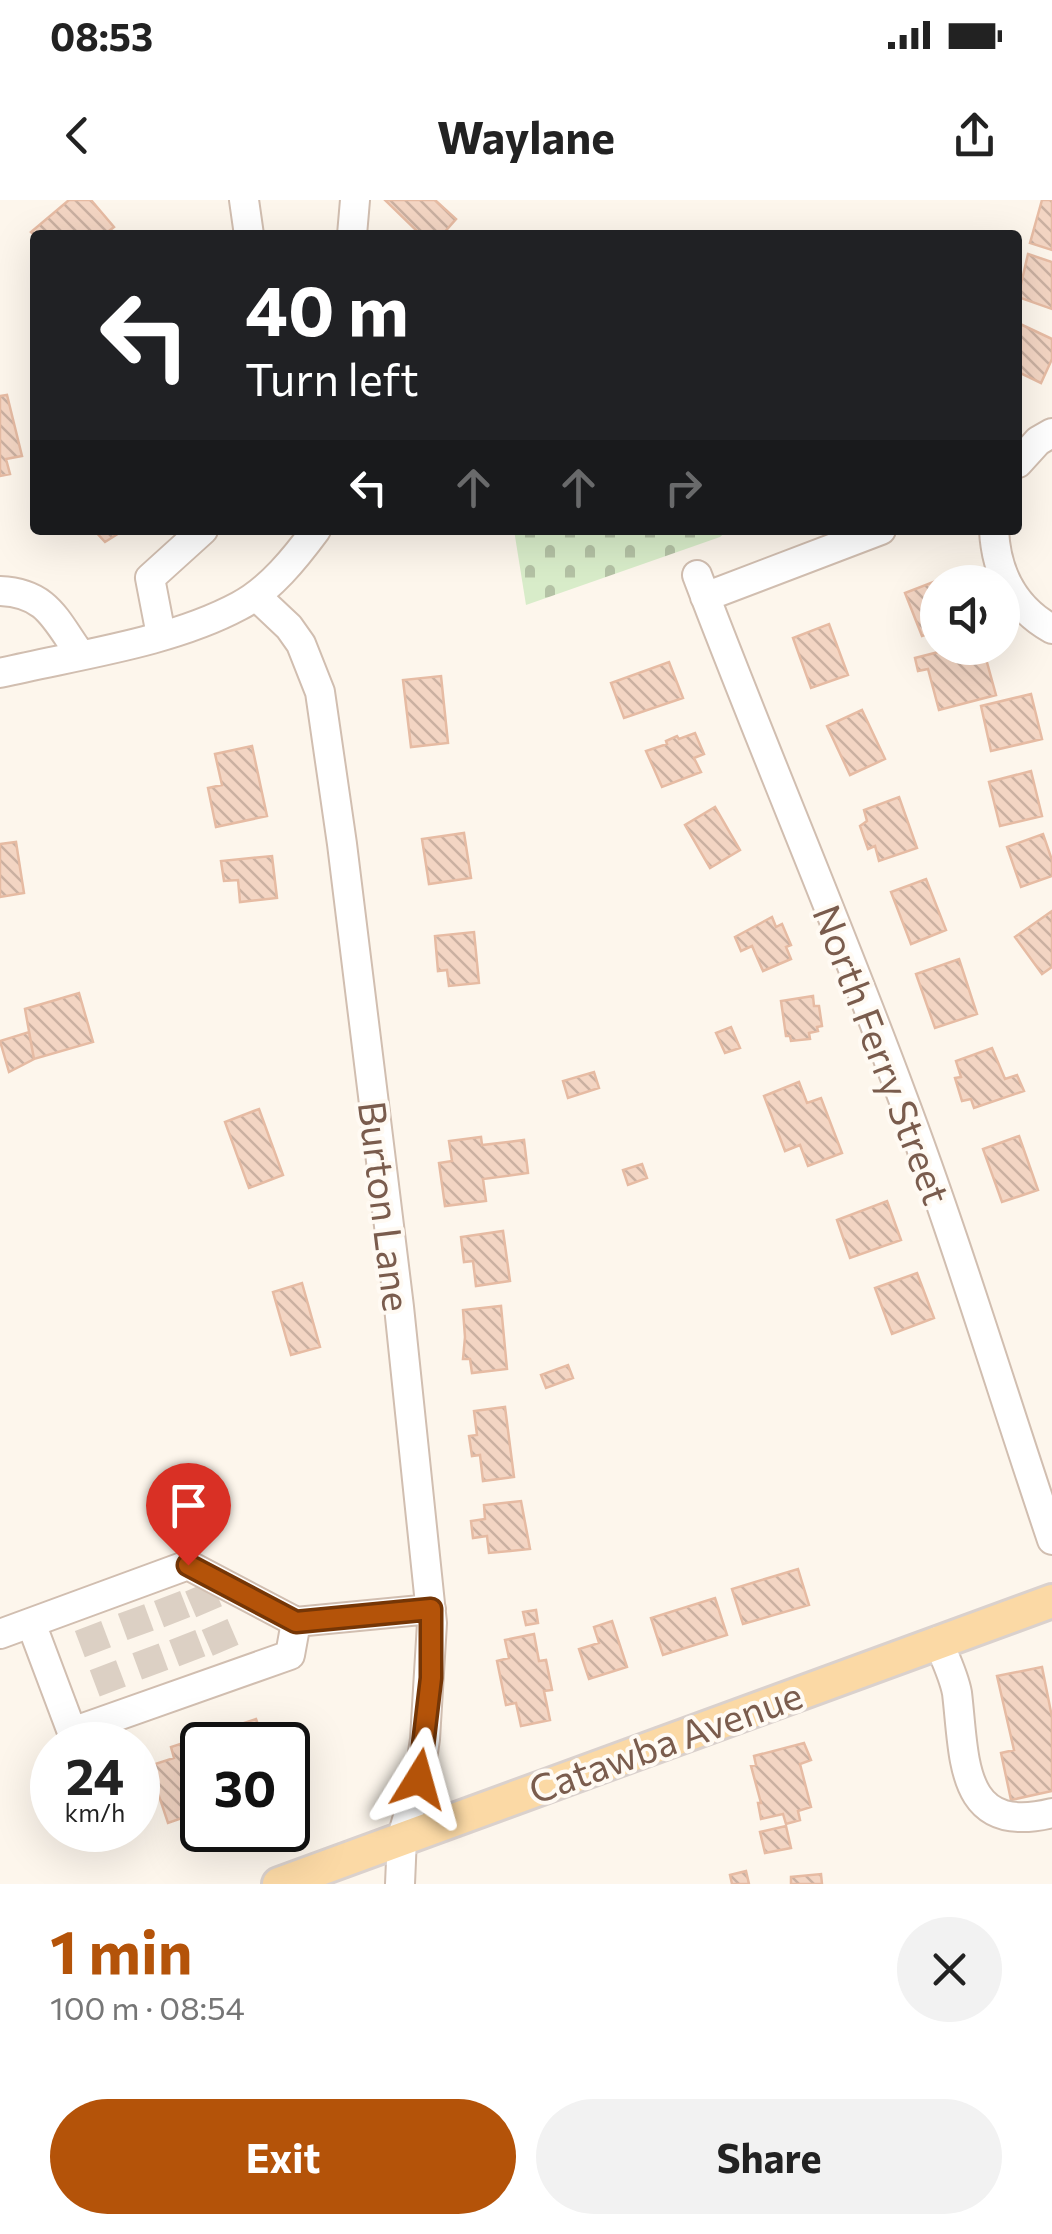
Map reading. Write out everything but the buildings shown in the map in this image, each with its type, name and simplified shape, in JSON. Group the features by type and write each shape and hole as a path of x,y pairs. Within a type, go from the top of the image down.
{"main road":[{"name":"Catawba Avenue","path":"283,1882 1052,1601"}],"street":[{"path":"244,200 248,230"},
{"path":"352,230 355,200"},
{"path":"1022,458 1038,441 1052,434"},
{"path":"161,635 150,578 197,535"},
{"path":"0,672 161,635 213,618 256,596 311,535"},
{"name":"North Ferry Street","path":"866,535 701,586 902,1093 1052,1540"},
{"path":"995,535 999,566 1008,586 1032,617 1052,629"},
{"path":"0,592 23,592 42,601 80,654"},
{"name":"Burton Lane","path":"256,596 301,644 320,692 399,1307 431,1609 431,1678 425,1739 419,1779 402,1837 400,1884"},
{"path":"0,1634 31,1623 85,1616 193,1576 296,1622 431,1609"},
{"path":"31,1623 72,1732 117,1703 197,1674 231,1662 290,1655 296,1622"},
{"path":"938,1641 956,1688 960,1747 968,1779 981,1804 1006,1818 1052,1814"}],"green space":[{"path":"515,535 722,535 720,537 526,605"}],"tunnel":[{"path":"198,1586 226,1651"},
{"path":"167,1596 193,1663"},
{"path":"131,1609 156,1677"},
{"path":"88,1626 113,1692"}],"route":[{"path":"188,1565 296,1622 431,1609 431,1678 419,1779"}]}
